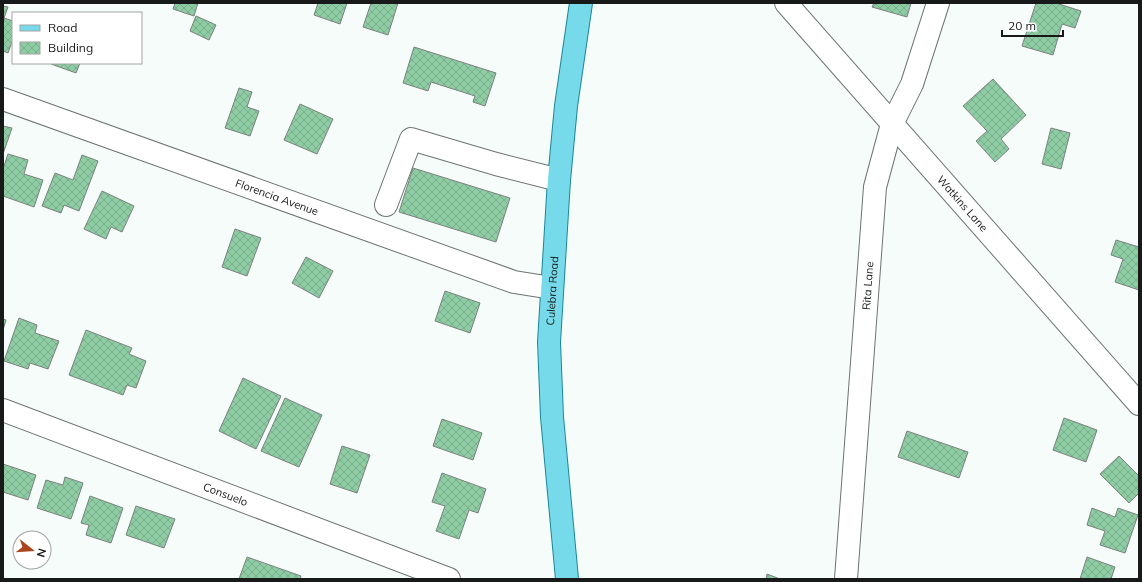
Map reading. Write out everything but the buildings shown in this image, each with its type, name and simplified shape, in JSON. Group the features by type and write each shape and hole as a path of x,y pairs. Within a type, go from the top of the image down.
{"main road":[{"name":"Culebra Road","path":"567,579 552,417 549,342 559,180 566,106 581,3"}],"street":[{"name":"Watkins Lane","path":"786,3 1139,404"},
{"name":"Rita Lane","path":"846,579 875,187 892,124 912,84 938,3"},
{"name":"Florencia Avenue","path":"3,99 514,282 552,288"},
{"path":"386,205 411,139 496,164 559,180"},
{"name":"Consuelo","path":"3,410 449,579"}]}
